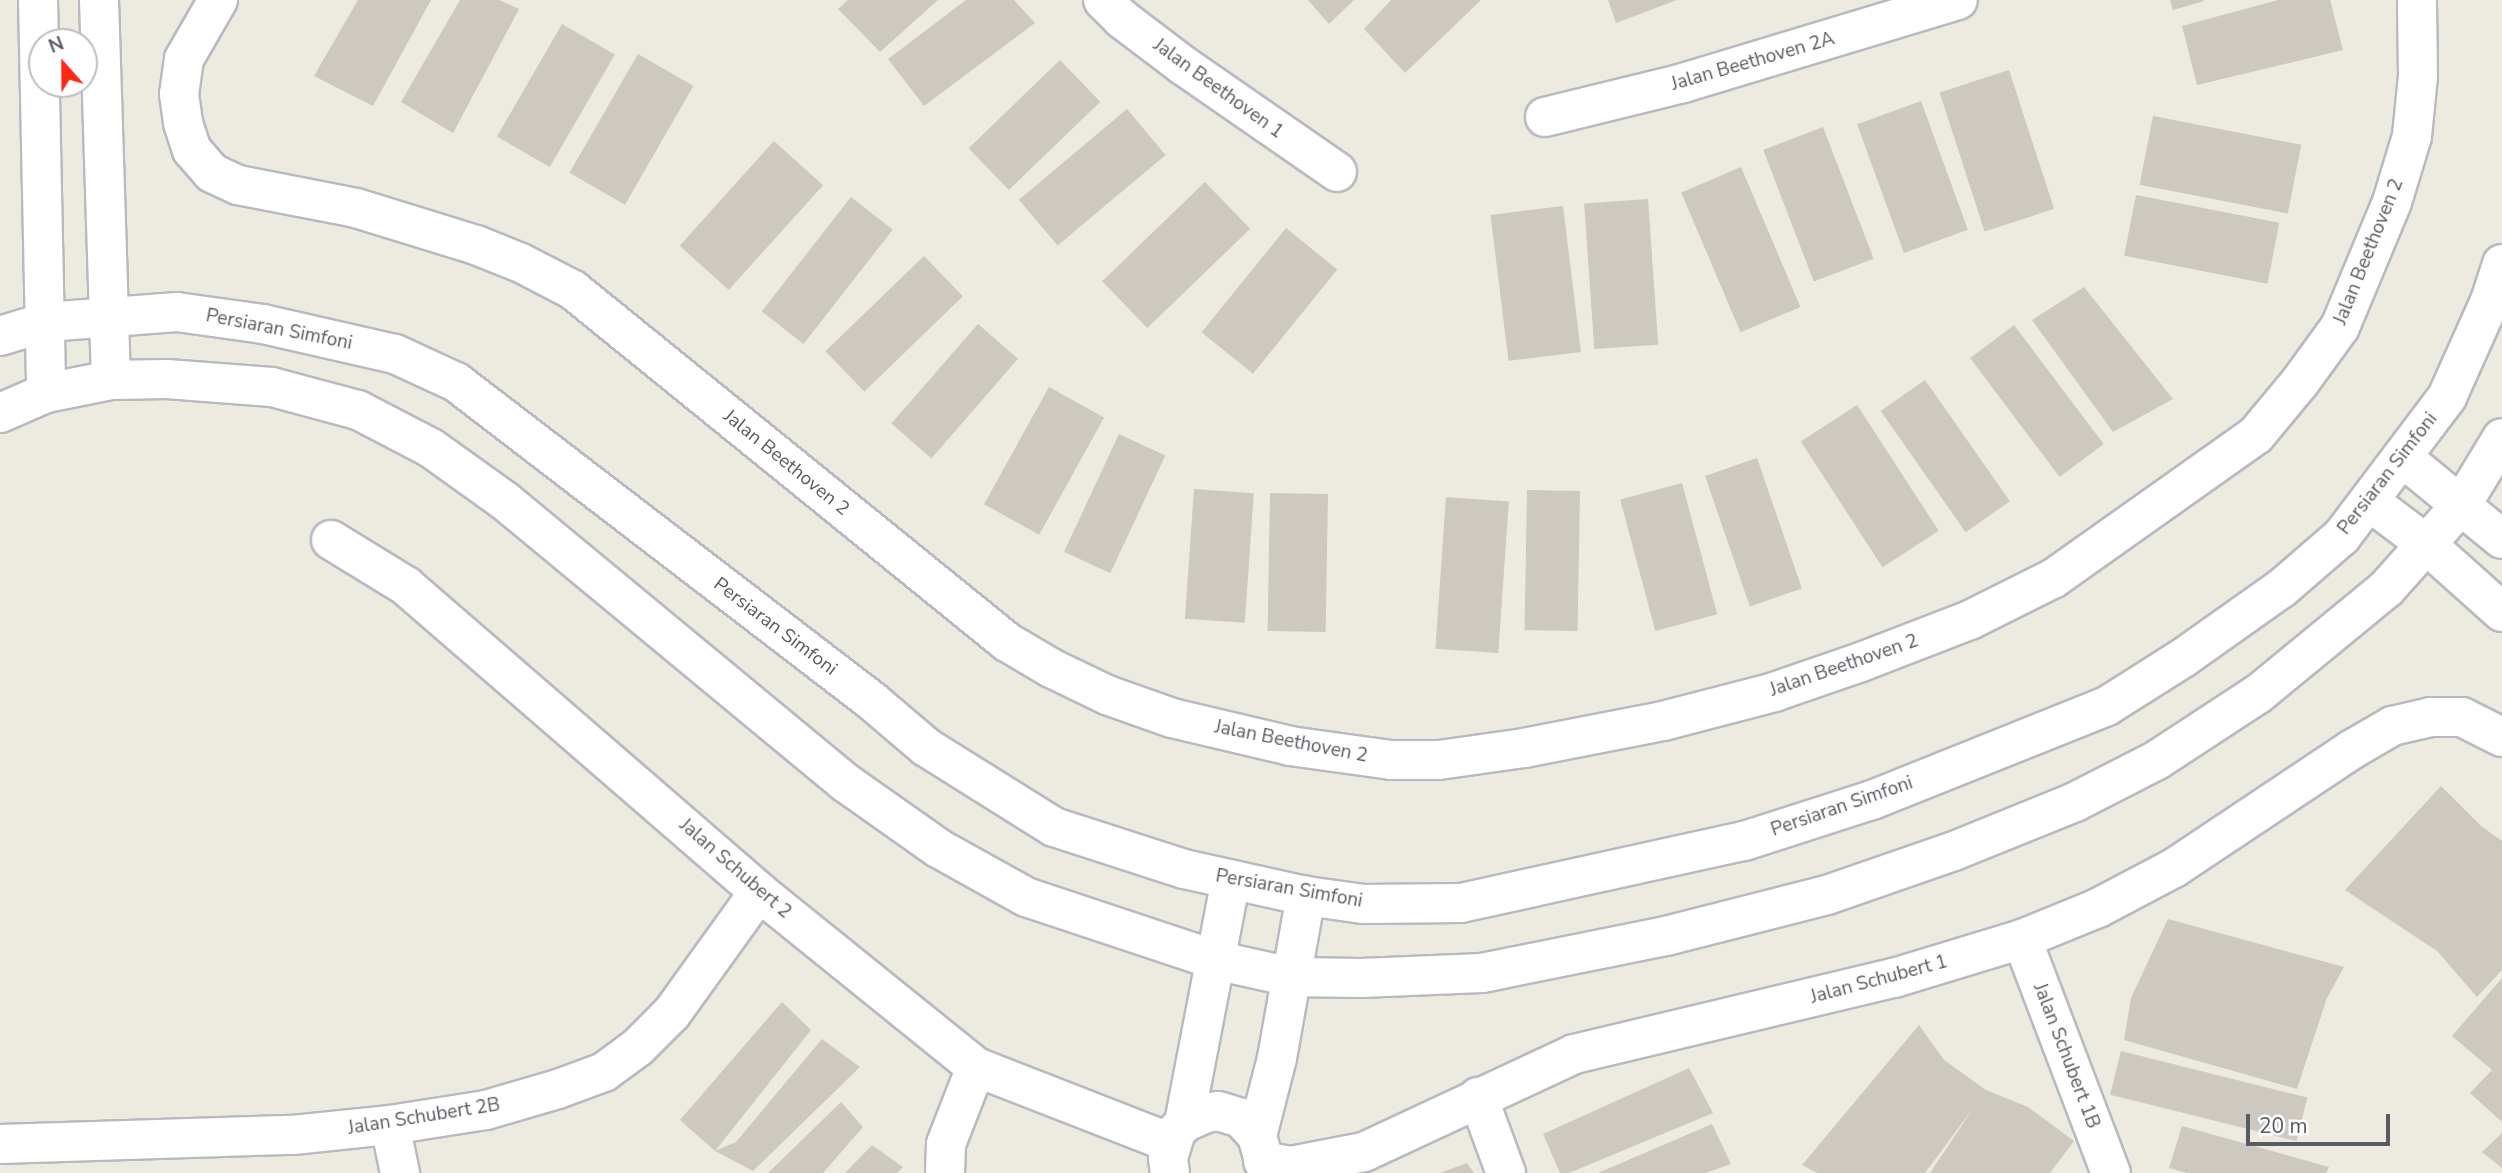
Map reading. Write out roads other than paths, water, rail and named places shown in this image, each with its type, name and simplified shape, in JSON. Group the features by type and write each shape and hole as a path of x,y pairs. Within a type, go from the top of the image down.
{"street":[{"path":"38,0 46,393"},
{"path":"99,0 111,380"},
{"name":"Jalan Beethoven 2","path":"218,0 184,59 179,94 183,123 192,150 212,173 238,185 356,208 476,245 521,263 573,290 1007,642 1051,668 1107,695 1172,718 1290,746 1391,760 1439,760 1524,748 1662,721 1774,692 1970,620 2054,578 2256,435 2300,382 2340,327 2392,202 2412,136 2418,76 2417,0"},
{"name":"Jalan Beethoven 1","path":"1103,0 1122,19 1184,66 1337,173"},
{"name":"Jalan Beethoven 2A","path":"1545,117 1684,83 1958,0"},
{"name":"Persiaran Simfoni","path":"0,336 46,322 109,315 177,312 263,324 395,354 456,382 872,701 926,747 1054,827 1184,869 1306,896 1364,904 1461,903 1744,841 1872,800 2107,706 2183,658 2282,588 2342,536 2447,397 2490,301 2502,264"},
{"path":"0,413 46,393 111,380 167,379 272,387 358,410 431,448 505,501 846,783 938,848 1026,897 1215,960 1291,977 1361,978 1482,973 1666,936 1813,898 1954,851 2075,802 2168,752 2258,694 2386,589 2462,504 2502,438"},
{"path":"2402,457 2502,539"},
{"path":"2369,501 2426,544 2502,612"},
{"name":"Jalan Schubert 2","path":"331,540 406,586 759,892 976,1067 1175,1146"},
{"name":"Jalan Schubert 1","path":"1260,1157 1291,1166 1364,1152 1574,1054 1894,978 2022,939 2098,908 2175,867 2351,750 2392,726 2431,718 2462,717 2502,737"},
{"path":"1175,1146 1231,879"},
{"name":"Jalan Schubert 2B","path":"0,1143 293,1135 390,1125 486,1110 558,1089 604,1072 638,1047 672,1013 759,892"},
{"path":"1260,1157 1306,896"},
{"name":"Jalan Schubert 1B","path":"2022,939 2111,1173"},
{"path":"945,1173 946,1143 976,1067"},
{"path":"1478,1097 1506,1173"},
{"path":"1175,1146 1195,1116 1219,1111 1241,1118 1260,1157"},
{"path":"390,1125 400,1173"}]}
